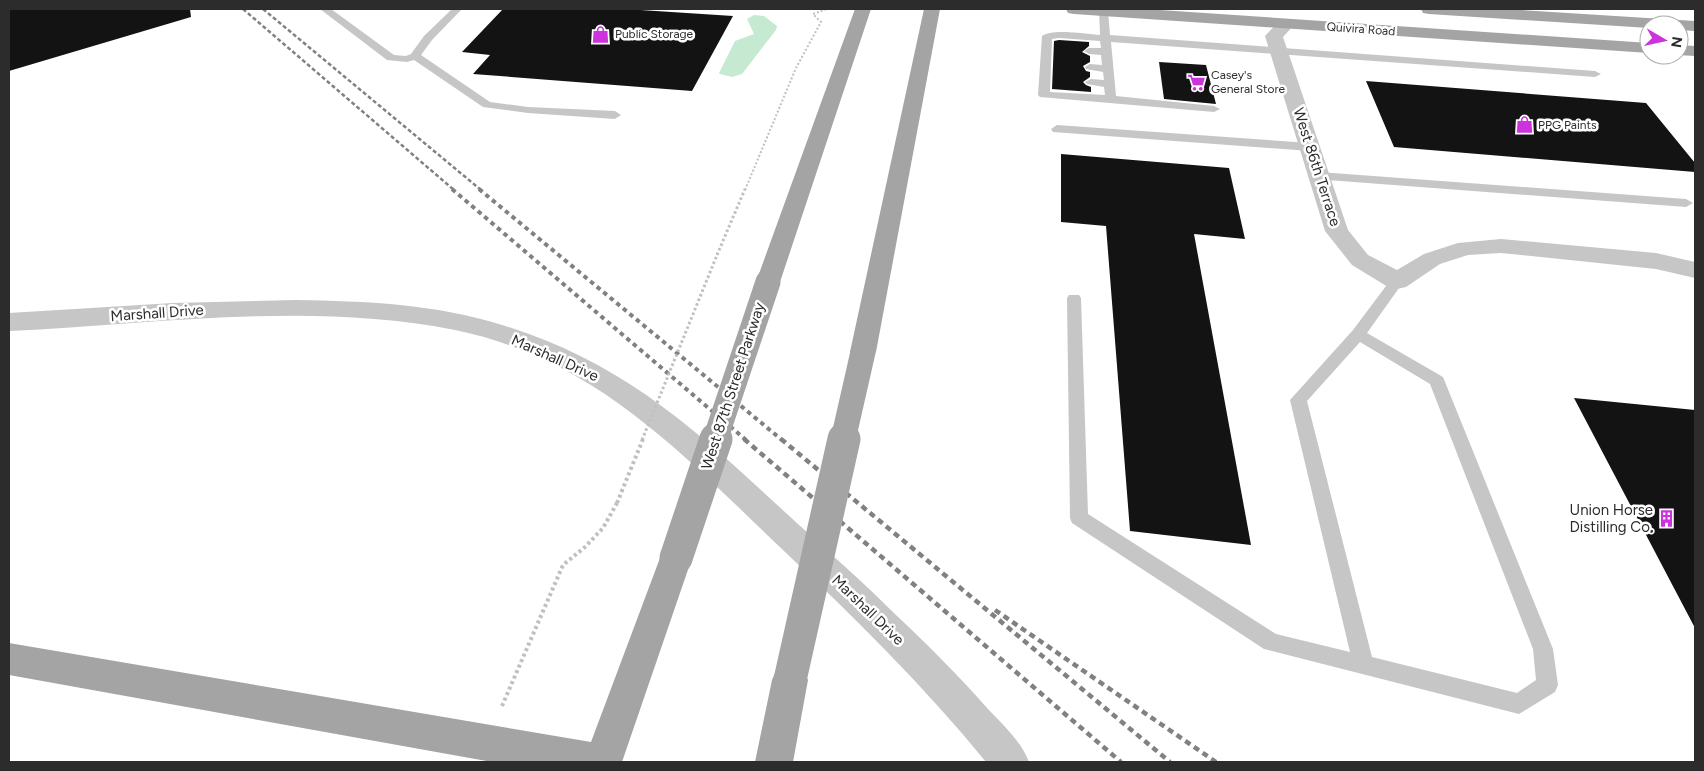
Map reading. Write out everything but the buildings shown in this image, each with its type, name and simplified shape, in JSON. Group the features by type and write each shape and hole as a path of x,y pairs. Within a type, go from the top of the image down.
{"main road":[{"name":"West 87th Street Parkway","path":"603,762 676,558 768,282 863,9"},
{"path":"774,762 790,680 863,352 932,9"},
{"name":"Quivira Road","path":"1074,9 1639,47"},
{"path":"1430,9 1695,26"},
{"path":"1286,24 1298,17 1336,10"},
{"path":"9,659 596,762"}],"street":[{"name":"West 86th Terrace","path":"1286,24 1274,36 1337,231 1360,260 1397,281"},
{"path":"1397,281 1432,259 1466,248 1502,246 1656,260 1695,270"},
{"name":"Marshall Drive","path":"9,322 246,308 350,310 401,314 450,322 493,331 538,347 592,373 617,388 673,428 882,621 1010,762"}],"lane":[{"path":"325,9 368,38 391,58 407,59 415,56 428,38 457,9"},
{"path":"1103,11 1111,100"},
{"path":"1214,109 1044,95 1049,64 1049,48 1046,36 1105,38 1595,74"},
{"path":"1089,51 1106,52"},
{"path":"415,56 488,105 528,110 615,115"},
{"path":"1090,67 1108,68"},
{"path":"1090,82 1109,84"},
{"path":"1057,129 1310,147"},
{"path":"1319,176 1686,202"},
{"path":"1363,664 1298,400 1358,334 1397,281"},
{"path":"1074,298 1079,518 1272,642 1519,704 1547,685 1542,649 1437,380 1358,334"}],"path":[{"path":"485,744 563,565 604,528 617,503 717,255 796,68 821,22 813,14 827,9"}],"shaded area":[{"path":"754,15 764,16 777,26 776,30 742,74 732,77 720,74 735,41 754,34 747,19"}],"railway":[{"path":"243,9 454,190"},
{"path":"263,9 481,190"},
{"path":"452,189 746,440"},
{"path":"479,189 782,440"},
{"path":"744,439 1121,762"},
{"path":"781,439 1170,762"},
{"path":"995,610 1216,762"}],"place":[{"name":"Public Storage","path":"601,34"},
{"name":"Casey's General Store","path":"1197,82"},
{"name":"PPG Paints","path":"1524,125"},
{"name":"Union Horse Distilling Co.","path":"1667,519"}]}
